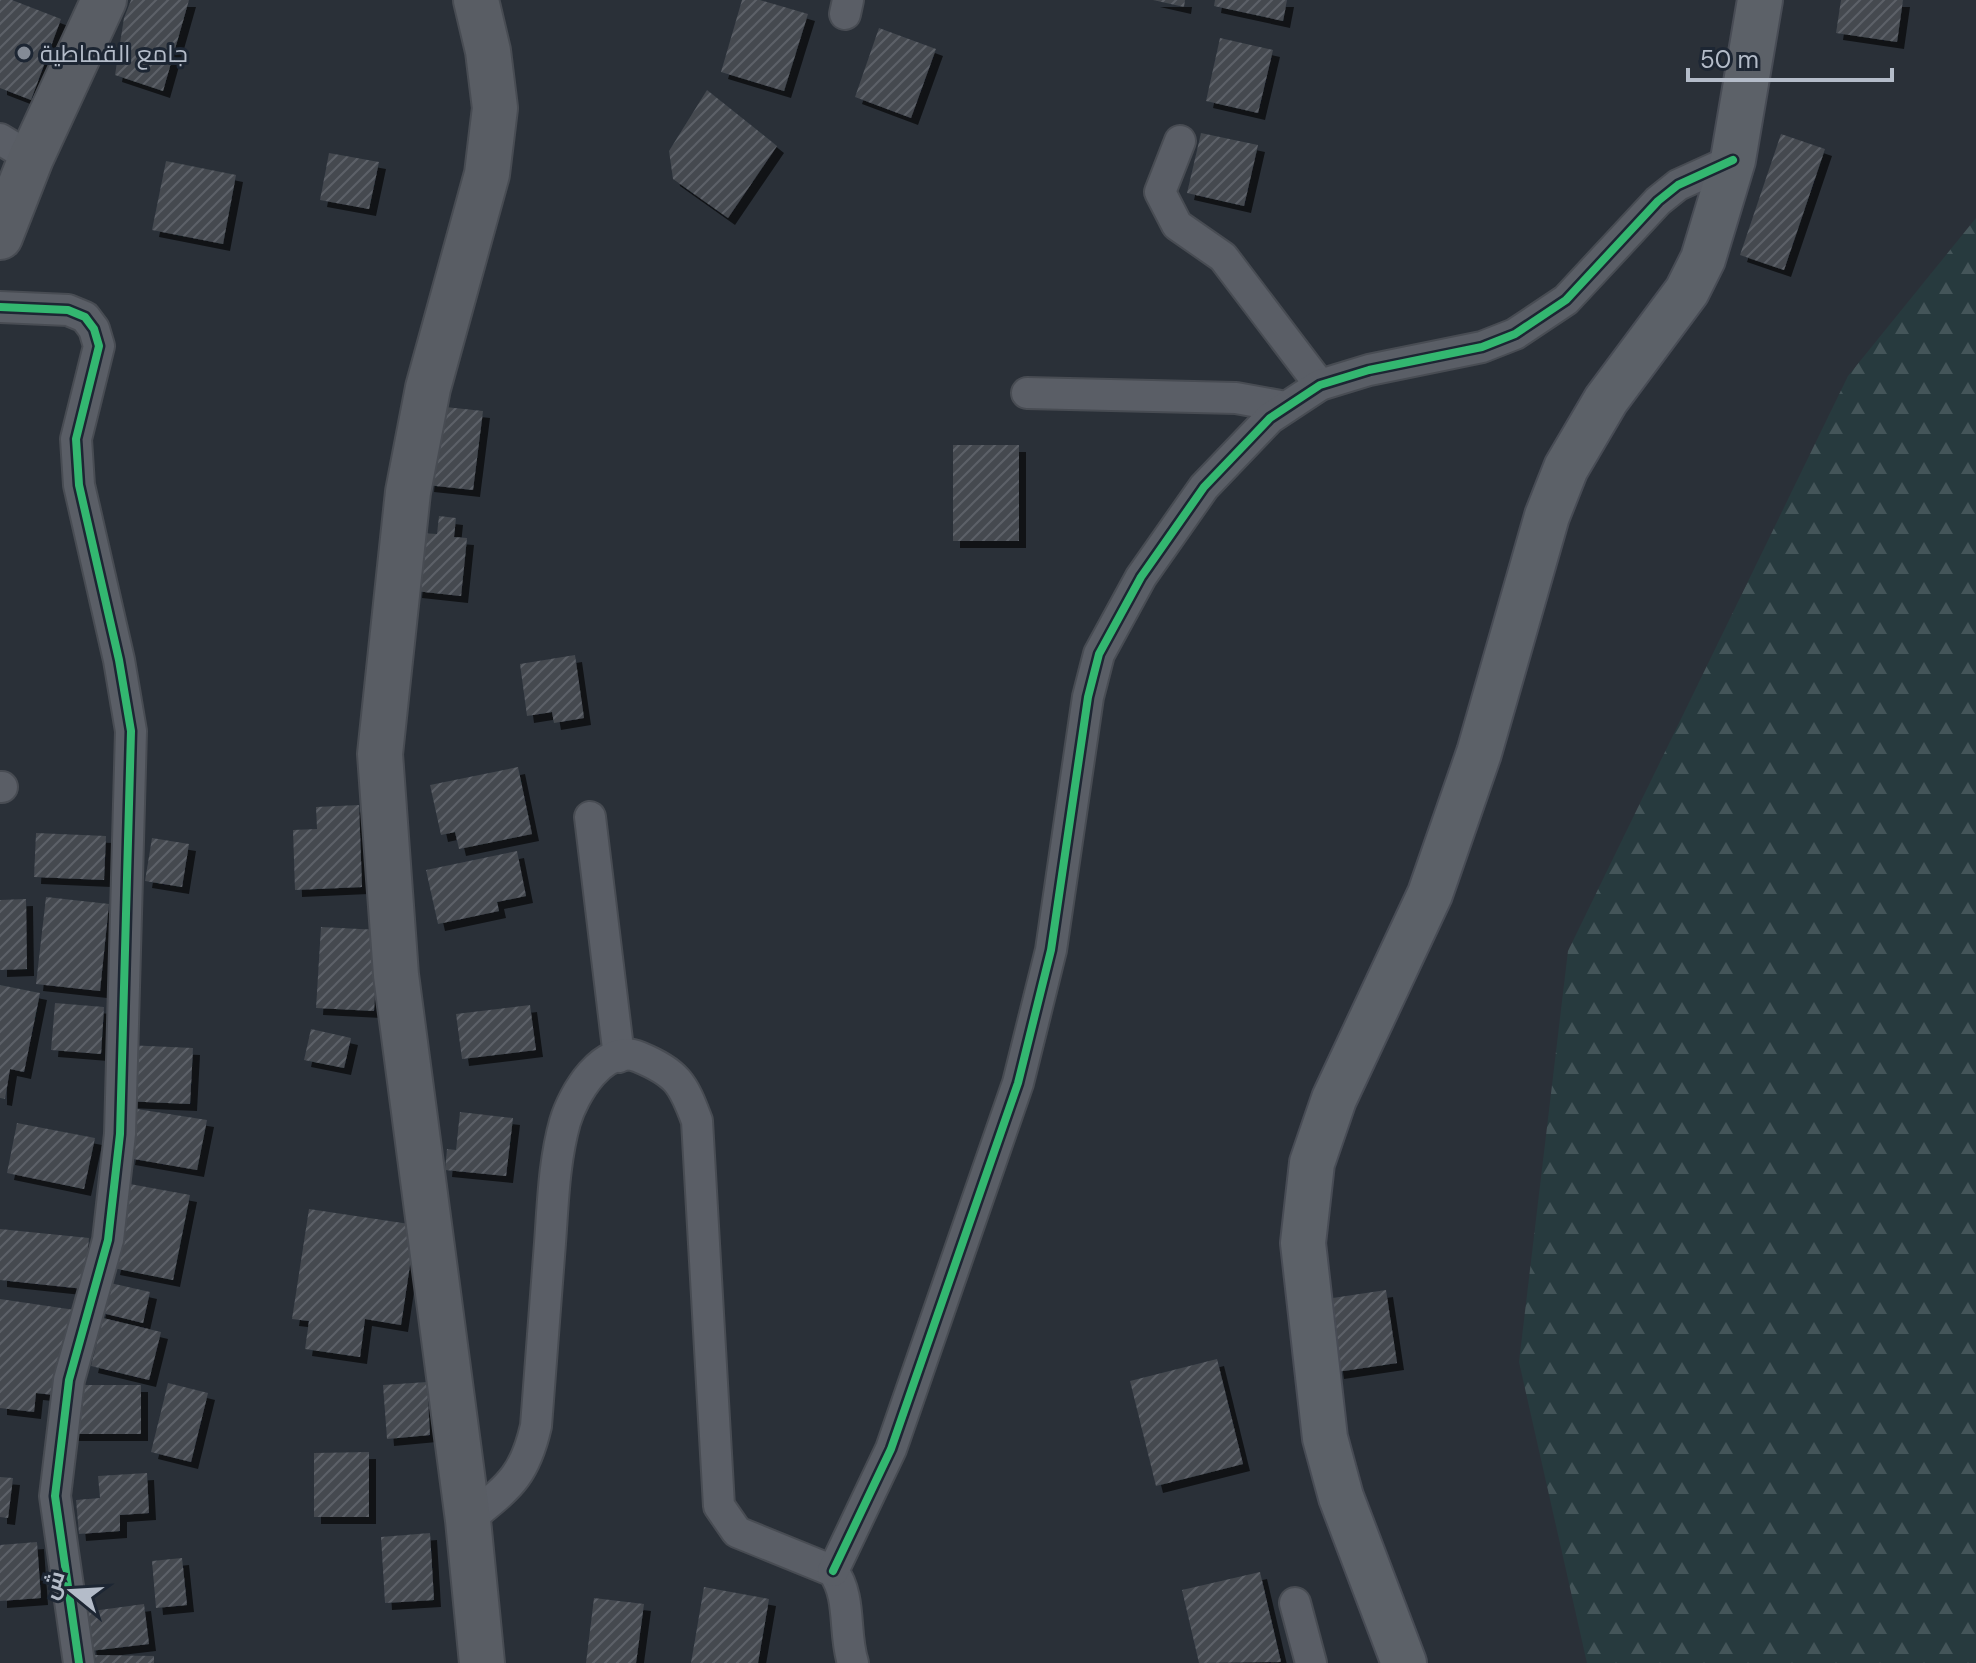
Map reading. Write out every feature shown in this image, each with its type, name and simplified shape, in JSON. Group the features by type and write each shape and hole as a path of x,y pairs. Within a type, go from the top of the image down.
{"main road":[{"path":"0,237 15,149 104,0"},
{"path":"476,0 488,51 495,108 487,174 428,388 408,492 380,754 396,975 468,1520 482,1663"},
{"path":"1404,1663 1345,1509 1325,1438 1303,1243 1312,1163 1340,1085 1430,894 1479,753 1547,516 1566,468 1606,400 1687,291 1703,259 1733,160 1760,0"}],"street":[{"path":"1180,141 1160,192 1177,225 1223,257 1320,385"},
{"path":"833,1571 891,1449 1018,1083 1051,950 1088,697 1099,654 1141,577 1204,487 1234,451 1286,407 1320,385 1369,370 1482,347 1515,334 1566,300 1658,201 1678,185 1733,160"},
{"path":"0,307 68,310 85,317 97,337 99,346 76,439 79,485 119,660 131,731 120,1134 108,1240 69,1380 55,1496 79,1663"},
{"path":"1027,393 1236,398 1286,407"},
{"path":"590,817 619,1057"},
{"path":"468,1520 519,1475 528,1459 536,1426 555,1184 565,1122 581,1083 609,1060 633,1054 666,1068 684,1087 697,1121 719,1506 737,1532 833,1571 846,1596 845,1623 853,1663"},
{"path":"1295,1603 1311,1663"}],"green space":[{"path":"1976,218 1976,1663 1587,1663 1519,1362 1568,951 1848,376"}],"building":[{"name":"جامع القماطية","path":"0,0 12,0 61,19 31,100 0,88"},
{"path":"131,0 189,0 163,91 115,75 124,18"},
{"path":"742,0 760,0 808,14 784,91 721,72"},
{"path":"1153,0 1185,0 1184,7"},
{"path":"1215,0 1287,0 1283,21 1214,6"},
{"path":"1841,0 1903,0 1897,42 1836,33"},
{"path":"879,28 936,49 911,118 855,97"},
{"path":"1220,38 1273,50 1258,113 1206,101"},
{"path":"707,90 777,146 728,218 673,179 669,151"},
{"path":"1201,133 1258,145 1244,206 1187,193"},
{"path":"1781,134 1825,149 1784,270 1740,255"},
{"path":"329,153 379,162 369,209 320,200"},
{"path":"166,161 236,175 223,244 152,230"},
{"path":"436,406 483,411 473,490 427,485"},
{"path":"953,445 1019,445 1019,541 953,541"},
{"path":"439,516 456,518 454,537 467,538 461,596 415,591 421,533 437,534"},
{"path":"575,655 584,718 554,723 552,712 527,716 520,664"},
{"path":"518,767 532,834 459,849 455,832 441,835 430,785"},
{"path":"359,805 362,887 295,890 293,830 317,829 316,807"},
{"path":"36,833 106,836 104,880 34,877"},
{"path":"152,838 189,844 182,887 145,881"},
{"path":"517,851 526,896 497,902 499,911 438,924 426,870"},
{"path":"46,897 109,904 100,991 36,984"},
{"path":"26,899 27,969 0,970 0,900"},
{"path":"321,927 379,930 374,1011 316,1008"},
{"path":"0,985 40,993 24,1072 10,1069 5,1099 0,1098"},
{"path":"55,1003 104,1007 101,1054 51,1050"},
{"path":"530,1005 536,1050 462,1059 456,1014"},
{"path":"311,1029 351,1038 344,1068 304,1060"},
{"path":"126,1045 193,1048 190,1104 123,1101"},
{"path":"137,1109 207,1120 197,1170 128,1158"},
{"path":"460,1112 513,1118 506,1176 445,1170 447,1149 456,1150"},
{"path":"17,1123 95,1138 84,1189 7,1173"},
{"path":"130,1184 190,1195 173,1280 113,1268"},
{"path":"309,1209 416,1225 401,1325 365,1319 360,1357 305,1349 309,1321 292,1319"},
{"path":"0,1229 89,1238 84,1289 0,1280"},
{"path":"106,1282 150,1292 143,1323 98,1312"},
{"path":"1386,1290 1397,1363 1337,1372 1326,1299"},
{"path":"0,1299 75,1310 63,1396 36,1393 34,1412 0,1408"},
{"path":"103,1318 161,1332 149,1380 91,1366"},
{"path":"1217,1359 1243,1464 1156,1486 1130,1381"},
{"path":"427,1382 430,1435 387,1439 383,1385"},
{"path":"168,1383 208,1393 191,1462 151,1452"},
{"path":"71,1385 141,1385 141,1434 71,1434"},
{"path":"369,1452 369,1517 314,1517 314,1453"},
{"path":"147,1473 149,1513 120,1515 120,1531 79,1534 76,1500 100,1498 98,1476"},
{"path":"0,1477 13,1478 8,1518 0,1517"},
{"path":"430,1533 434,1600 385,1603 381,1537"},
{"path":"37,1542 41,1598 0,1601 0,1545"},
{"path":"182,1558 187,1605 156,1608 152,1561"},
{"path":"1260,1572 1281,1662 1199,1663 1182,1590"},
{"path":"704,1587 769,1599 758,1663 691,1663"},
{"path":"594,1598 644,1604 636,1663 586,1663"},
{"path":"144,1604 149,1644 90,1651 85,1612"},
{"path":"95,1655 154,1656 154,1663 96,1663"}],"cycle path":[{"path":"833,1571 891,1449 1018,1083 1051,950 1088,697 1099,654 1141,577 1204,487 1270,418 1320,385 1369,370 1482,347 1515,334 1566,300 1658,201 1678,185 1733,160"},
{"path":"0,307 68,310 85,317 94,329 99,346 76,439 79,485 119,660 131,731 120,1134 108,1240 69,1380 55,1496 79,1663"}],"place":[{"name":"جامع القماطية","path":"24,53"}]}
